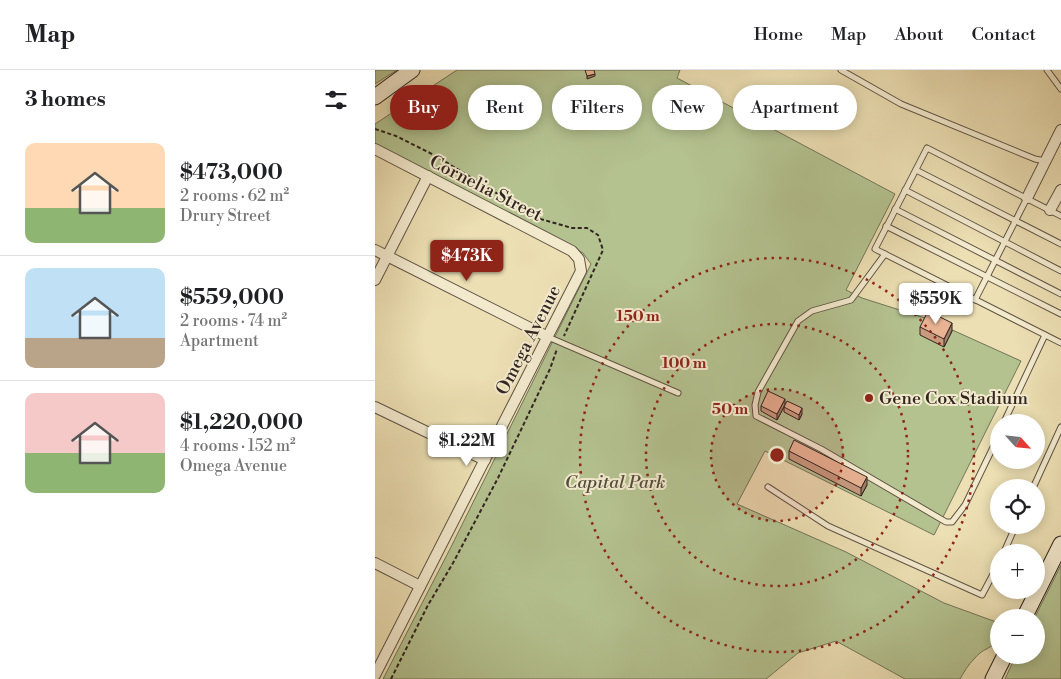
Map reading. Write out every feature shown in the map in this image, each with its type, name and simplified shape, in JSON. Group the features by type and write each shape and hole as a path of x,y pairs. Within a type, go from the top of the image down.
{"street":[{"path":"375,96 412,70"},
{"path":"1027,198 1061,130"},
{"name":"Cornelia Street","path":"375,149 572,251 579,259"},
{"path":"375,280 429,176"},
{"path":"1050,210 1061,190"},
{"path":"375,250 548,337"},
{"name":"Omega Avenue","path":"375,675 581,271 579,259"},
{"path":"375,407 485,460"},
{"path":"1028,609 1061,544"},
{"path":"375,563 420,586"},
{"path":"993,679 1000,664"}],"lane":[{"path":"841,70 901,104 1035,159 1045,161"},
{"path":"1047,70 1061,89"},
{"path":"1061,216 927,148 875,249 1061,343"},
{"path":"915,170 1061,244"},
{"path":"905,190 1061,271"},
{"path":"975,300 1027,198"},
{"path":"895,209 1061,294"},
{"path":"886,226 1061,314"},
{"path":"885,254 851,300 812,311 798,321 758,392 755,405 756,416 821,449 947,522 952,522 965,505 990,453"},
{"path":"1008,414 1045,335"},
{"path":"548,337 678,393"},
{"path":"1037,479 1061,427"},
{"path":"768,487 828,526 982,595 990,580"}],"path":[{"path":"375,129 395,136 436,156 537,218 572,228 587,228 598,235 603,250 560,342 550,369 498,478 453,563 428,605 391,679"}],"green space":[{"path":"375,70 397,70 375,84"},
{"name":"Capital Park","path":"457,70 680,70 677,78 690,85 652,85 652,130 723,130 723,102 733,108 733,130 775,130 895,194 846,290 862,298 928,319 1021,361 994,414 990,414 990,423 934,535 765,451 737,504 846,552 944,603 990,620 990,647 974,659 960,679 905,679 836,641 798,653 766,679 383,679 451,547 591,264 583,253 375,144 375,124 390,114 390,130 458,130 458,85 434,85"},
{"path":"1061,565 1061,679 1005,679 1012,664 1045,664 1045,609 1039,609"}],"building":[{"path":"585,70 594,70 595,74 587,76"},
{"path":"928,311 952,323 944,339 920,327"},
{"path":"768,391 785,399 777,414 761,406"},
{"path":"787,401 802,408 799,415 784,407"},
{"path":"794,440 867,477 861,488 789,451"}],"place":[{"name":"Gene Cox Stadium","path":"869,398"}]}
